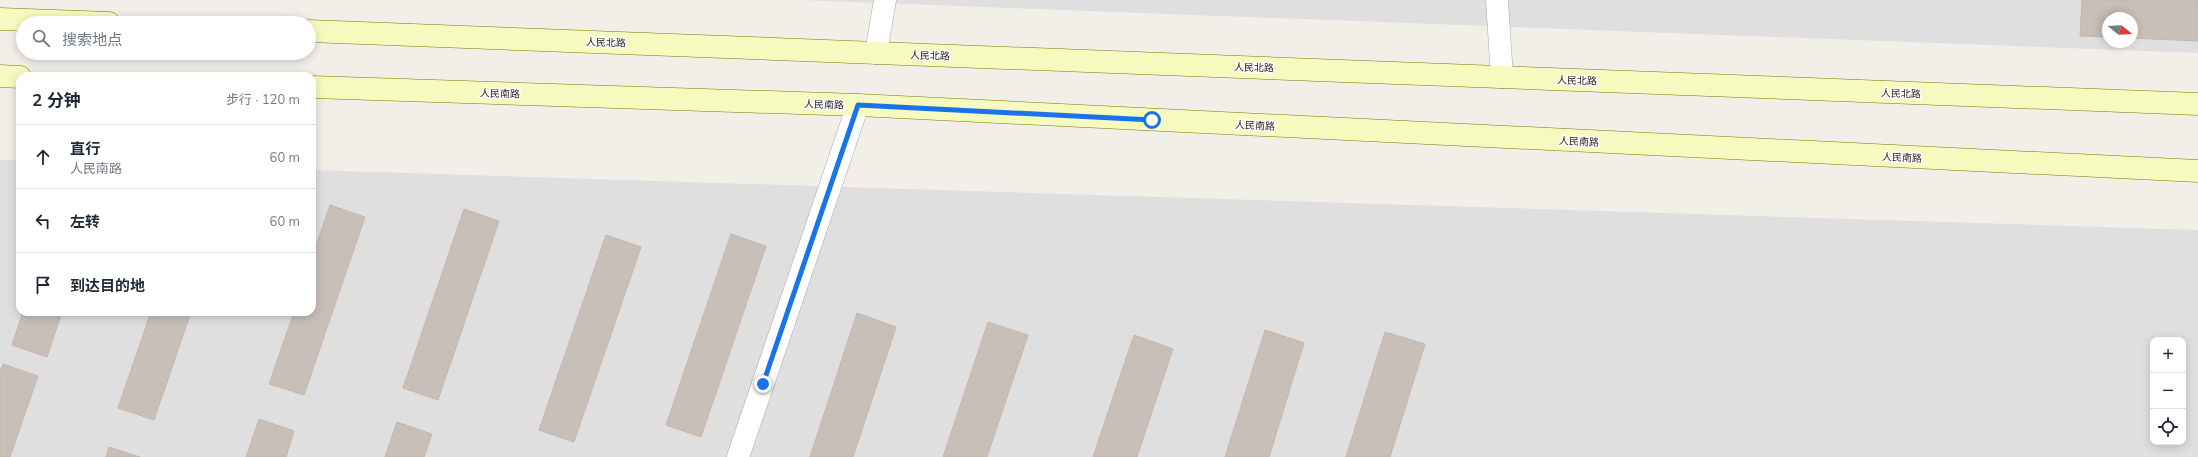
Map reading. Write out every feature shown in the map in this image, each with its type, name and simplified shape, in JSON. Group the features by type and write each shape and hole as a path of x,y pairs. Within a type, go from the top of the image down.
{"main road":[{"path":"0,19 16,20"},
{"name":"人民北路","path":"316,31 2198,104"},
{"path":"0,76 16,77"},
{"name":"人民南路","path":"316,87 858,105 2198,171"}],"street":[{"path":"876,53 886,0"},
{"path":"1497,0 1502,77"},
{"path":"738,457 858,105"}],"shaded area":[{"path":"800,0 2198,0 2198,53"},
{"path":"0,160 16,160 16,316 316,316 316,170 2198,230 2198,457 0,457"}],"building":[{"path":"2082,0 2198,0 2198,41 2138,38 2138,12 2102,12 2102,37 2080,36"},
{"path":"330,205 365,217 304,395 269,384 293,316 316,316 316,246"},
{"path":"464,209 499,221 438,400 403,388"},
{"path":"731,234 766,246 701,437 666,425"},
{"path":"606,235 641,247 574,442 539,430"},
{"path":"857,313 896,327 853,457 810,457"},
{"path":"22,316 61,316 47,357 12,345"},
{"path":"150,316 190,316 154,420 118,408"},
{"path":"988,322 1028,335 987,457 943,457"},
{"path":"1265,330 1304,343 1269,457 1225,457"},
{"path":"1385,332 1425,344 1390,457 1346,457"},
{"path":"1134,335 1173,349 1137,457 1093,457"},
{"path":"3,364 38,376 10,457 0,457 0,372"},
{"path":"259,419 294,431 286,457 246,457"},
{"path":"397,422 432,434 424,457 385,457"},
{"path":"109,447 140,457 106,457"}],"route":[{"path":"763,384 858,105 1152,120"}]}
